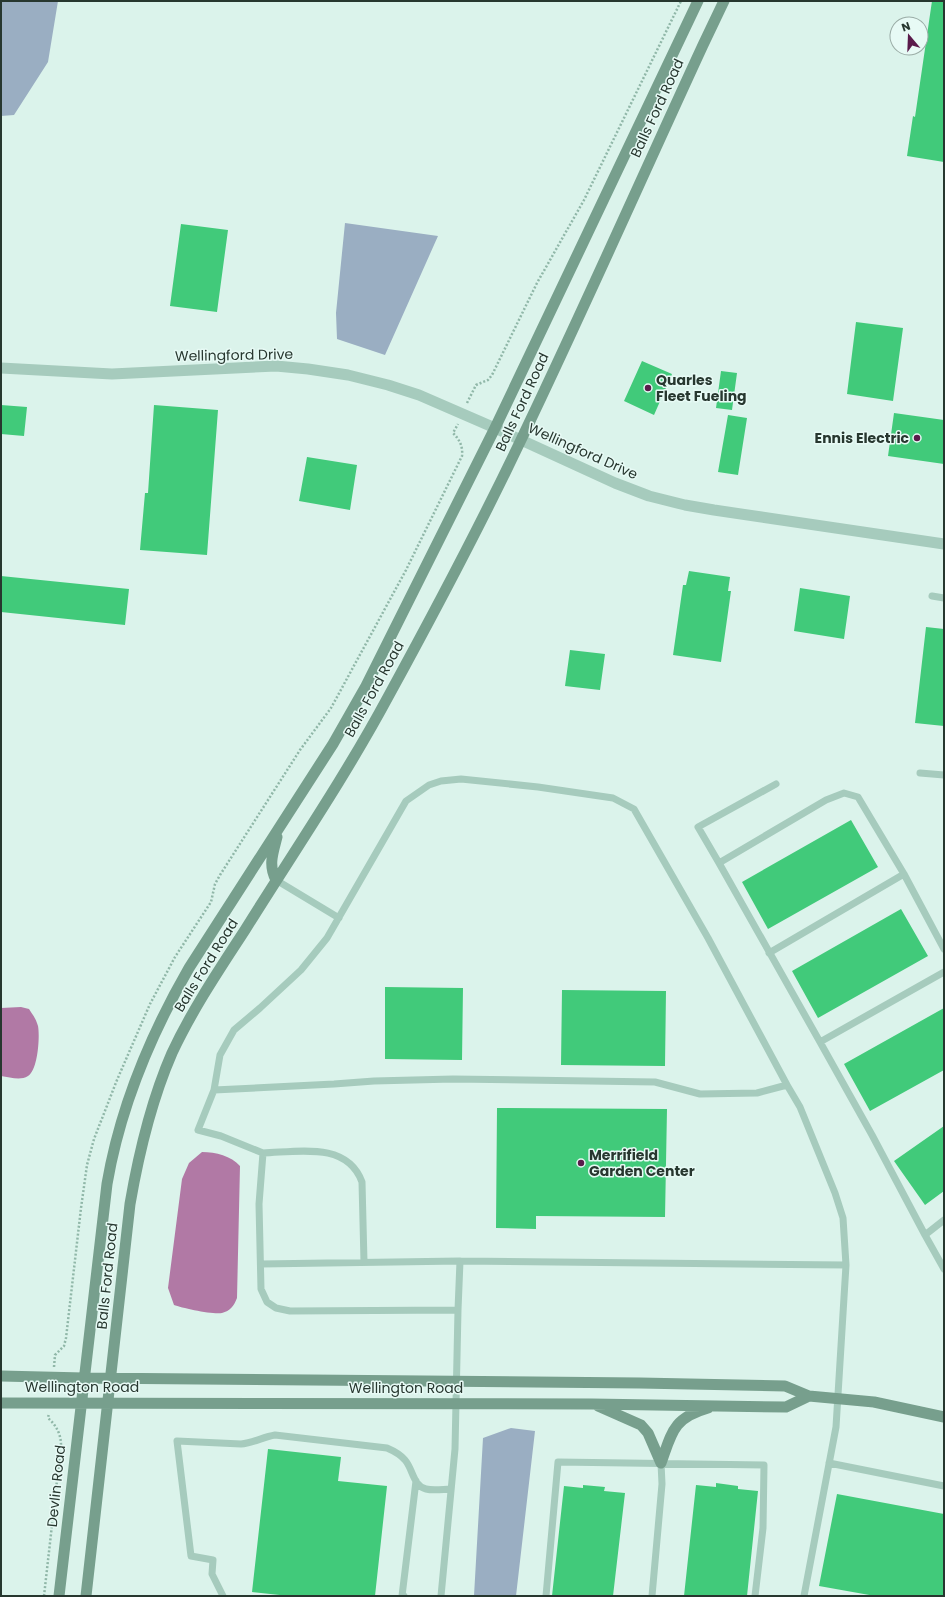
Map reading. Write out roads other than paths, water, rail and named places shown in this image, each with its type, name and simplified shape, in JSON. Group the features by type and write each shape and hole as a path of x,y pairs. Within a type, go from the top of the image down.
{"main road":[{"name":"Balls Ford Road","path":"84,1378 107,1184 115,1148 136,1081 153,1038 177,988 334,744 366,686 495,428 698,1"},
{"name":"Balls Ford Road","path":"108,1402 130,1204 136,1167 156,1096 173,1052 200,1001 371,728 481,521 521,440 724,1"},
{"path":"276,880 272,870 271,861 280,827"},
{"name":"Wellington Road","path":"1,1376 111,1379 456,1381 785,1386 809,1396 838,1398 898,1406 944,1417"},
{"name":"Devlin Road","path":"59,1596 80,1402 84,1378"},
{"name":"Wellington Road","path":"1,1403 456,1403 786,1407 809,1396"},
{"path":"86,1596 108,1402"},
{"path":"592,1404 633,1420 641,1425 648,1433 661,1463"},
{"path":"661,1463 672,1434 678,1424 692,1413 718,1405"}],"street":[{"name":"Wellingford Drive","path":"1,368 112,374 276,366 348,375 388,385 419,395 615,483 649,496 685,505 944,544"}],"lane":[{"path":"932,596 944,598"},
{"path":"920,773 944,775"},
{"path":"364,1262 362,1182 359,1173 349,1162 331,1153 311,1151 263,1153 221,1136 198,1130 214,1090 220,1055 234,1030 301,970 327,938 406,801 429,785 461,779 538,787 613,798 634,808 708,938 800,1107 843,1218 846,1266 836,1427 804,1596"},
{"path":"776,784 698,826 872,1135 944,1269"},
{"path":"719,863 826,800 844,793 858,796 904,874 943,944 944,949"},
{"path":"769,953 904,874"},
{"path":"276,880 339,918"},
{"path":"820,1042 944,972"},
{"path":"214,1090 374,1081 453,1079 655,1082 700,1094 757,1093 787,1085"},
{"path":"263,1153 260,1204 261,1289 267,1302 276,1308 290,1311 458,1310"},
{"path":"925,1235 944,1220"},
{"path":"261,1264 460,1261 846,1266"},
{"path":"441,1596 455,1449 460,1261"},
{"path":"223,1596 212,1574 213,1560 191,1556 177,1441 241,1444 251,1443 267,1436 275,1435 387,1448 404,1458 411,1468 420,1487 427,1489 452,1490"},
{"path":"546,1596 558,1462 764,1464 763,1528 756,1596"},
{"path":"652,1596 662,1484 661,1463"},
{"path":"829,1463 944,1486"},
{"path":"402,1596 416,1481"}],"place":[{"name":"Quarles Fleet Fueling","path":"648,388"},
{"name":"Ennis Electric","path":"917,438"},
{"name":"Merrifield Garden Center","path":"581,1163"}]}
